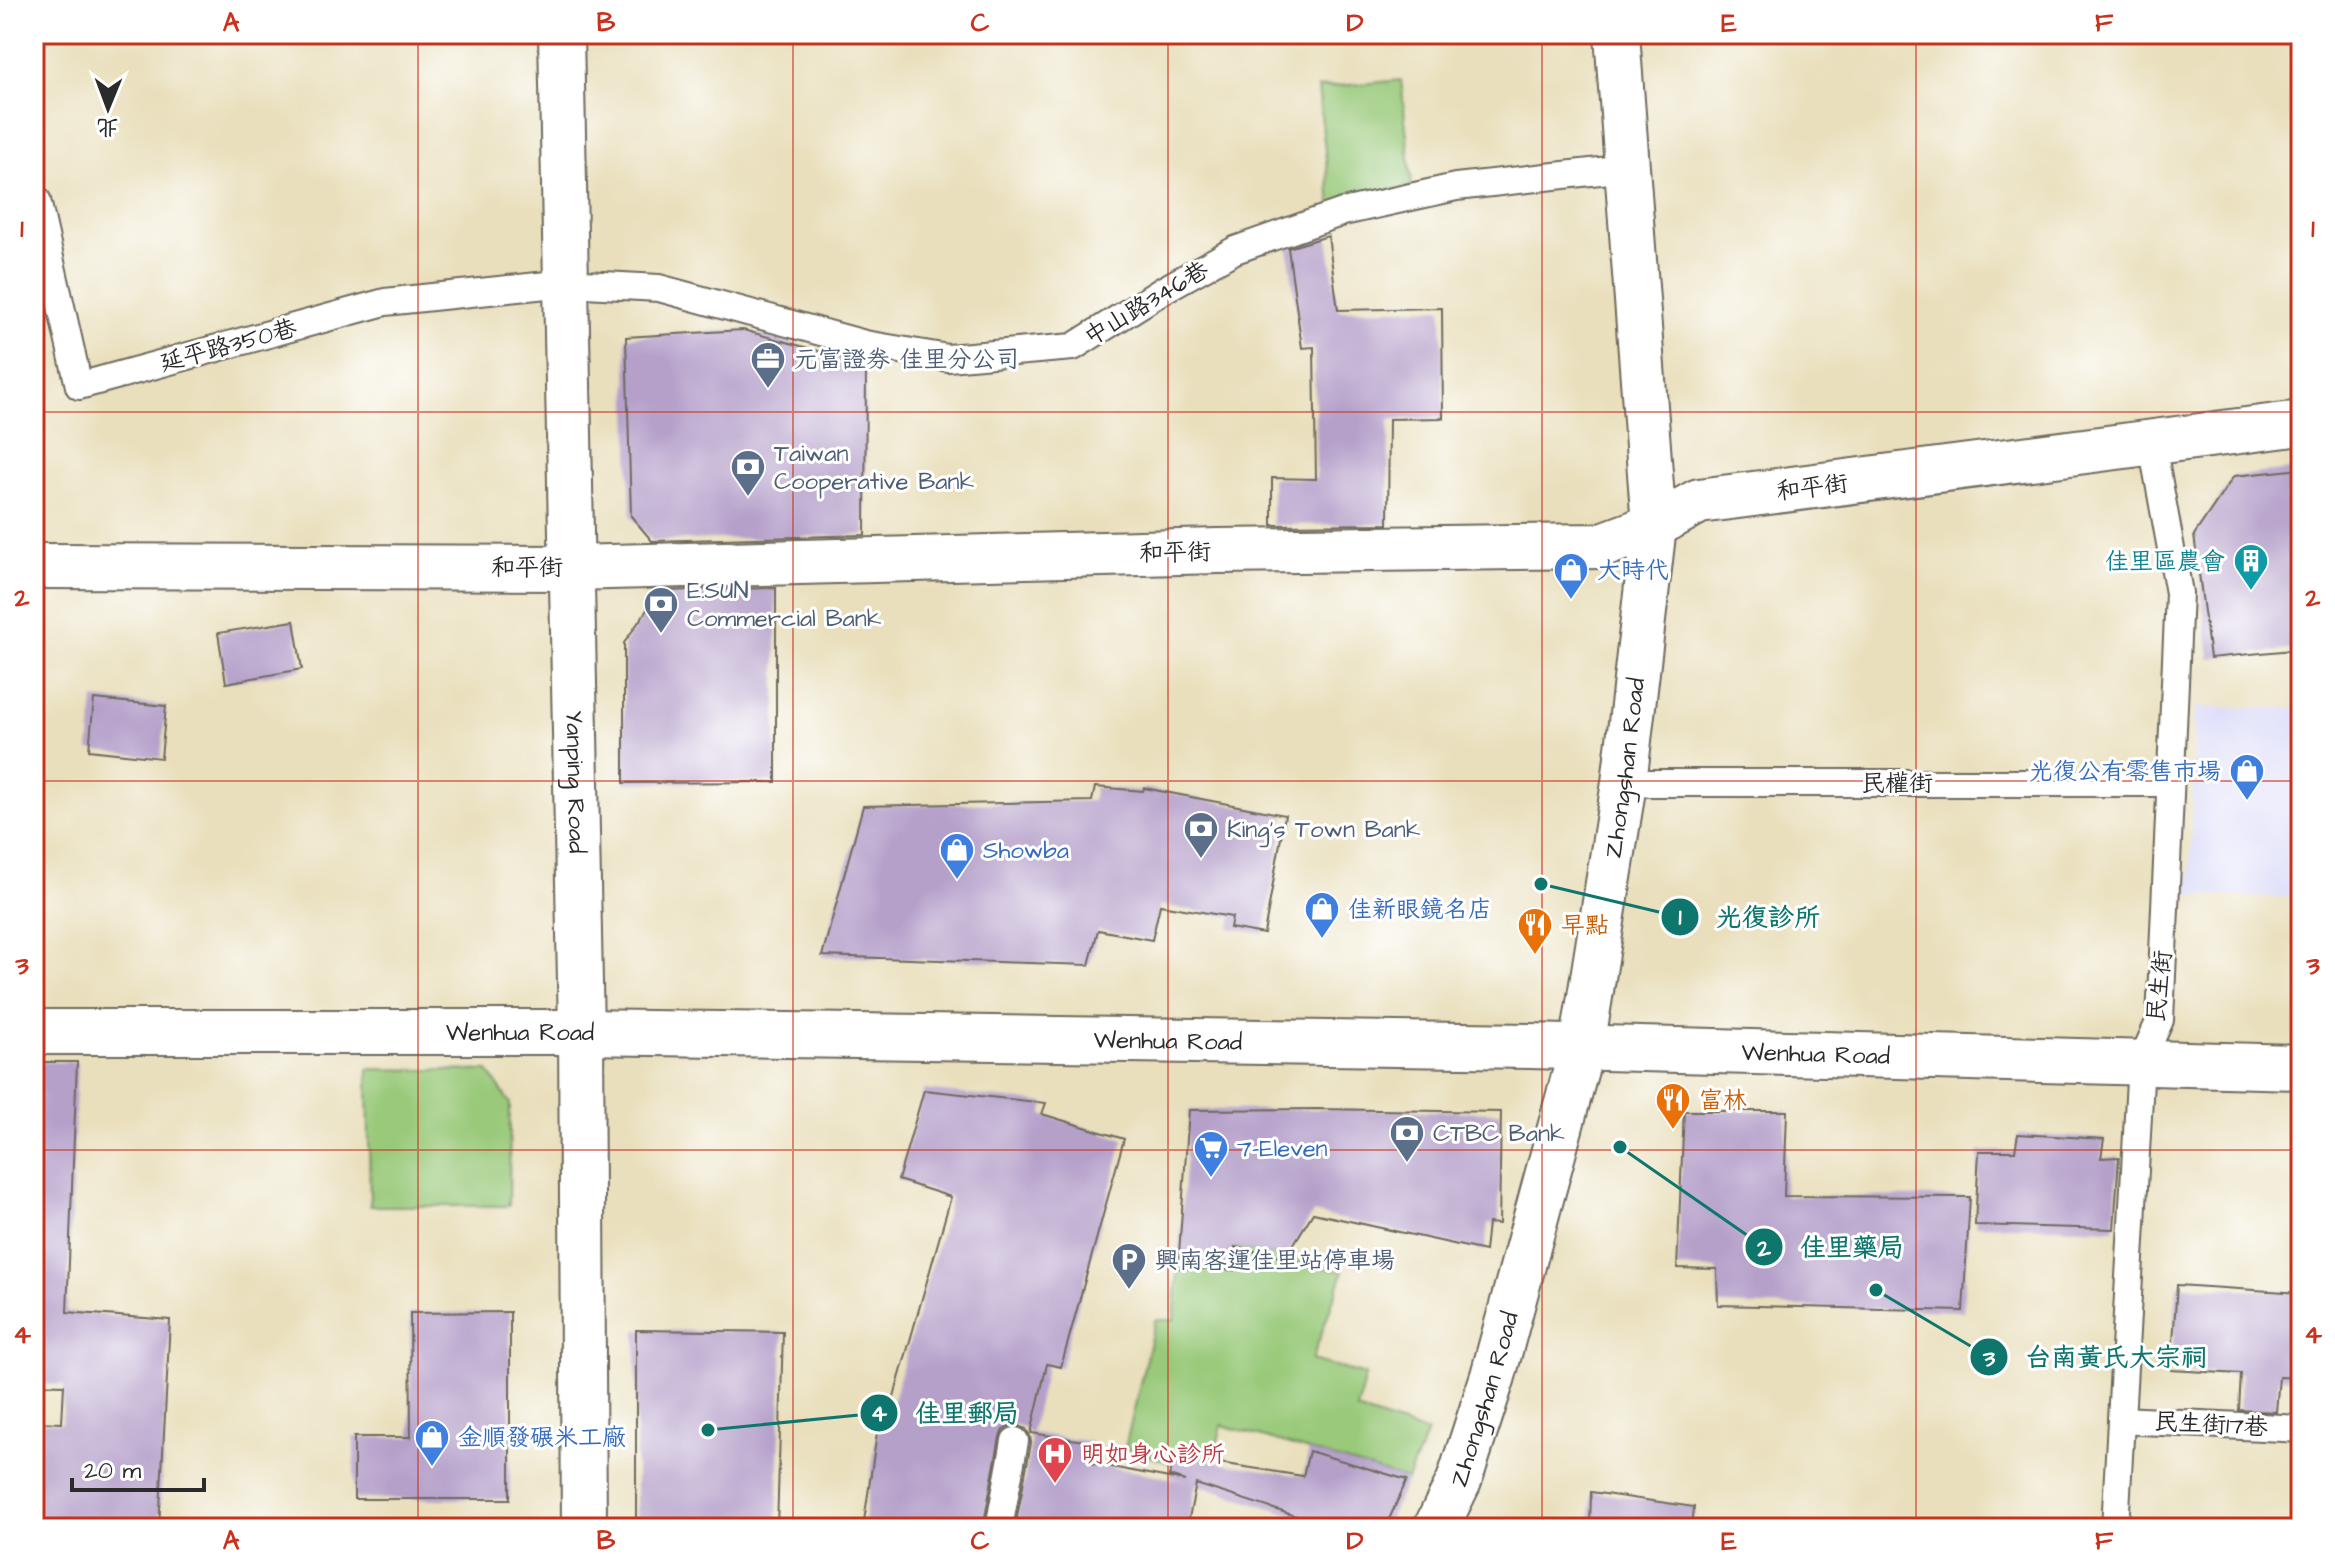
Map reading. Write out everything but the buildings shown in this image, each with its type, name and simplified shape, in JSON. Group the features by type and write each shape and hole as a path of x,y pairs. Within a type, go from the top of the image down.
{"street":[{"name":"Yanping Road","path":"561,34 581,1032 584,1528"},
{"name":"Zhongshan Road","path":"1436,1528 1459,1481 1493,1376 1582,1047 1624,783 1654,526 1617,34"},
{"name":"和平街","path":"34,566 572,568 1218,551 1600,546 1654,526 1699,501 2301,423"},
{"name":"Wenhua Road","path":"34,1032 581,1032 1582,1047 2301,1067"}],"lane":[{"name":"中山路346巷","path":"566,283 659,288 865,344 948,358 1073,347 1165,289 1235,250 1343,212 1456,187 1627,168"},
{"name":"延平路350巷","path":"37,200 79,386 385,302 566,283"},
{"name":"民生街","path":"2115,1528 2141,1062 2160,1020 2179,593 2152,444"},
{"name":"民權街","path":"1624,783 2170,783"},
{"name":"民生街17巷","path":"2121,1420 2301,1429"},
{"path":"999,1528 1015,1441"}],"shaded area":[{"name":"光復公有零售市場","path":"2195,707 2301,708 2301,898 2189,895"}],"green space":[{"path":"1401,80 1412,186 1331,204 1318,88"},
{"path":"368,1069 488,1071 510,1103 509,1206 370,1206"},
{"path":"1235,1247 1343,1272 1312,1360 1365,1375 1357,1410 1427,1433 1407,1480 1222,1425 1209,1476 1125,1448 1155,1320 1174,1320 1178,1268 1234,1270"}],"place":[{"name":"元富證券 佳里分公司","path":"768,390"},
{"name":"Taiwan Cooperative Bank","path":"748,498"},
{"name":"佳里區農會","path":"2251,592"},
{"name":"大時代","path":"1571,601"},
{"name":"E.SUN Commercial Bank","path":"661,635"},
{"name":"光復公有零售市場","path":"2247,802"},
{"name":"King's Town Bank","path":"1201,860"},
{"name":"Showba","path":"957,881"},
{"name":"光復診所","path":"1541,884"},
{"name":"佳新眼鏡名店","path":"1322,940"},
{"name":"早點","path":"1535,956"},
{"name":"富林","path":"1673,1131"},
{"name":"佳里藥局","path":"1620,1147"},
{"name":"CTBC Bank","path":"1407,1164"},
{"name":"7-Eleven","path":"1211,1179"},
{"name":"台南黃氏大宗祠","path":"1876,1290"},
{"name":"興南客運佳里站停車場","path":"1129,1291"},
{"name":"佳里郵局","path":"708,1430"},
{"name":"金順發碾米工廠","path":"432,1468"},
{"name":"明如身心診所","path":"1055,1485"}]}
